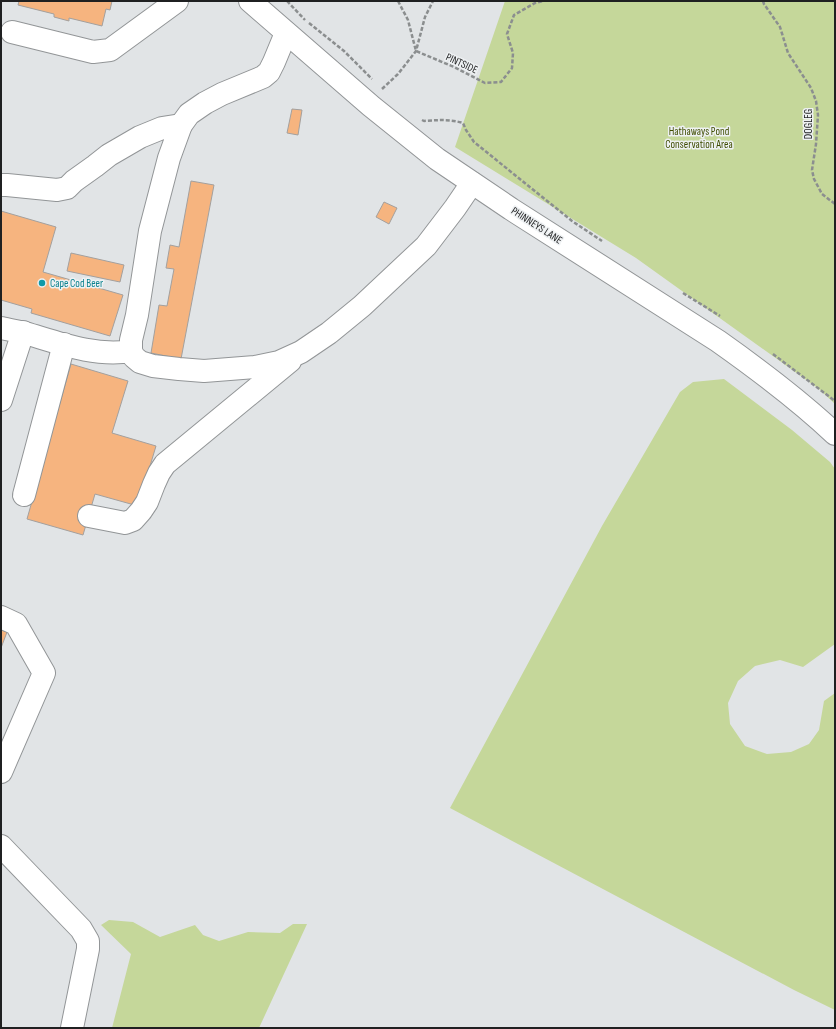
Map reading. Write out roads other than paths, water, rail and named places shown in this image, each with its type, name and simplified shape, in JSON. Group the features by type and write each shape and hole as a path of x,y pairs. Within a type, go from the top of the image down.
{"main road":[{"path":"12,32 93,52 110,50 176,1"},
{"name":"PHINNEYS LANE","path":"250,1 286,33 380,94 437,159 511,209 746,360 801,404 835,434"},
{"path":"286,33 269,72 263,77 204,103 189,114 181,125 169,158 150,231 137,315 131,340 131,351 134,357 140,362 153,366 204,370 255,368 279,362 302,352"},
{"path":"1,185 57,190 67,188 109,155 140,137 162,128 181,125"},
{"path":"89,516 125,523 133,520 142,511 159,473 165,464 302,352 362,306 426,246 455,208 472,182"},
{"path":"1,328 107,353 131,351"},
{"path":"1,400 23,332"},
{"path":"24,495 64,344"},
{"path":"1,617 16,624 44,673 1,772"},
{"path":"1,846 81,929 88,941 88,949 72,1028"}],"place":[{"name":"Cape Cod Beer","path":"42,283"}],"park label":[{"name":"Hathaways Pond Conservation Area","path":"699,137"}]}
